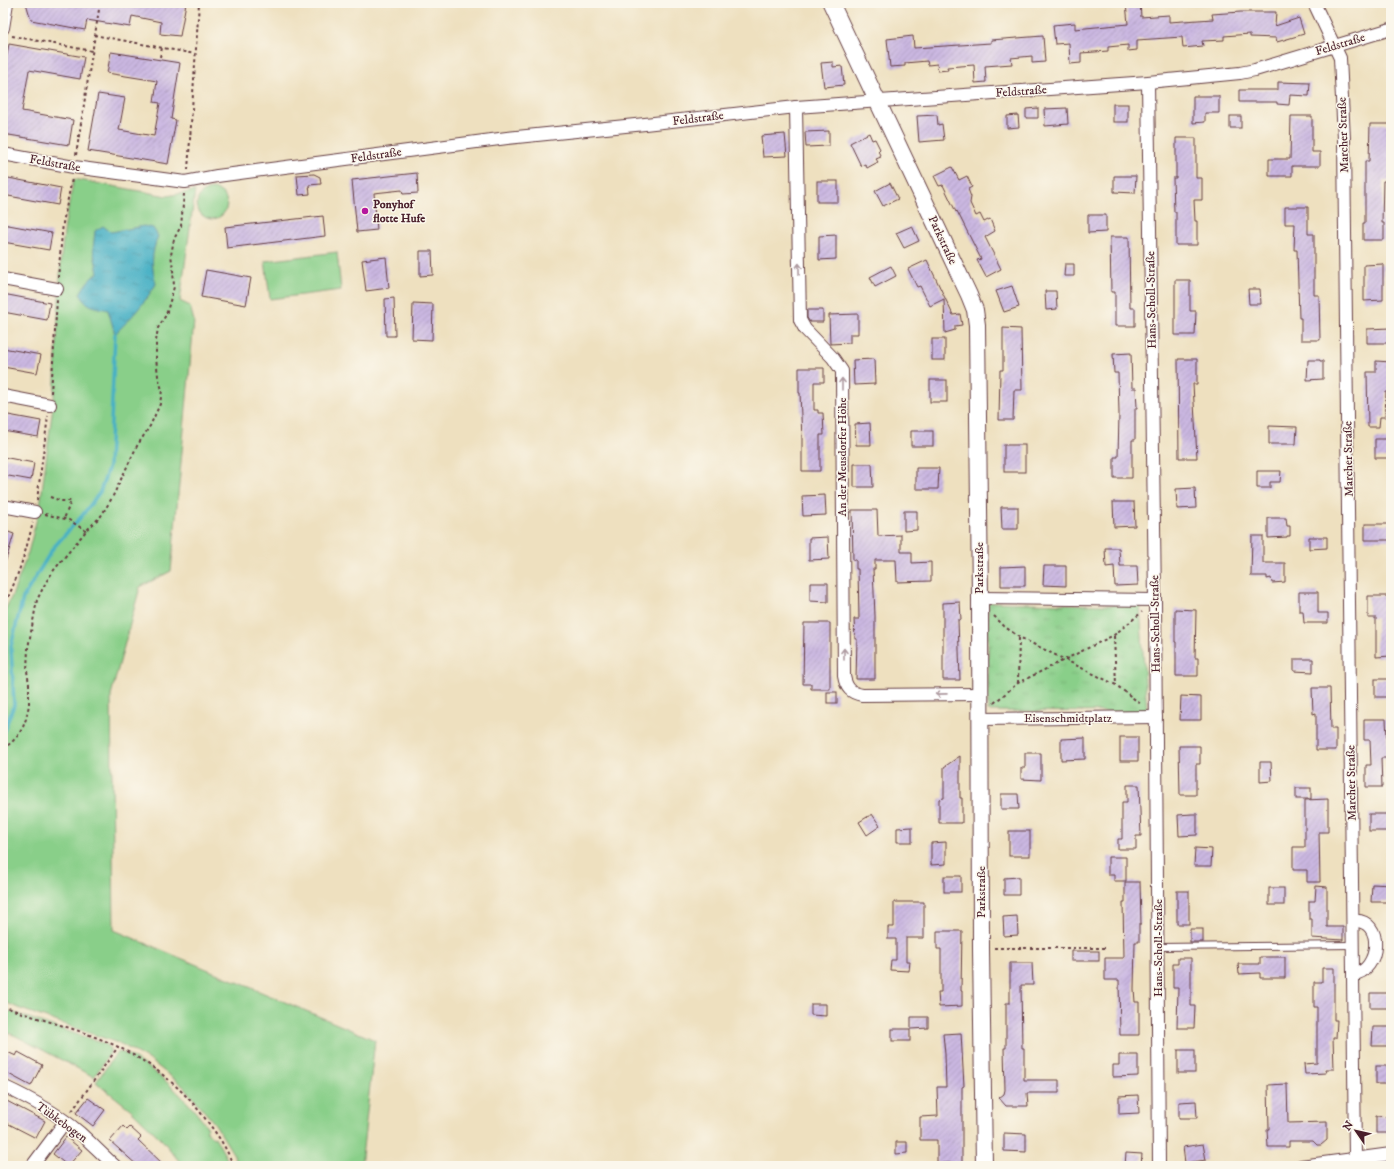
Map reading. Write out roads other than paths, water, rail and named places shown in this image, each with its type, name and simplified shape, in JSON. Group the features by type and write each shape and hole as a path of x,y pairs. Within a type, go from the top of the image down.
{"street":[{"path":"7,3 7,32"},
{"name":"Parkstraße","path":"831,3 975,310 978,340 981,948 984,1166"},
{"name":"Marcher Straße","path":"1314,3 1340,58 1344,138 1355,1159"},
{"name":"Feldstraße","path":"3,154 74,167 185,182 225,175 507,138 796,107 1148,82 1240,73 1255,70 1391,29"},
{"name":"Hans-Scholl-Straße","path":"1148,82 1155,600 1159,1166"},
{"name":"An der Meusdorfer Höhe","path":"796,107 800,320 805,328 833,358 842,371 844,676 846,685 850,690 862,695 980,694"},
{"path":"3,279 57,289"},
{"path":"3,396 50,405"},
{"path":"3,506 35,512"},
{"path":"980,598 1155,600"},
{"name":"Eisenschmidtplatz","path":"980,719 1156,717"},
{"path":"1353,921 1361,922 1372,930 1376,945 1372,958 1366,968 1362,972 1353,974"},
{"name":"Tübkebogen","path":"3,1086 30,1100 65,1122 115,1166"},
{"path":"32,1166 65,1122"},
{"path":"1301,1166 1391,1154"}],"lane":[{"path":"1158,947 1353,945"}],"water":[{"path":"103,226 111,232 144,226 153,228 158,236 152,260 156,284 147,298 115,334 108,310 89,304 80,294 92,277 98,273 93,249 95,231"}],"waterway":[{"path":"3,733 14,705 11,646 23,598 53,548 81,517 100,492 109,466 115,334"}],"place":[{"name":"Ponyhof flotte Hufe","path":"365,211"}]}
